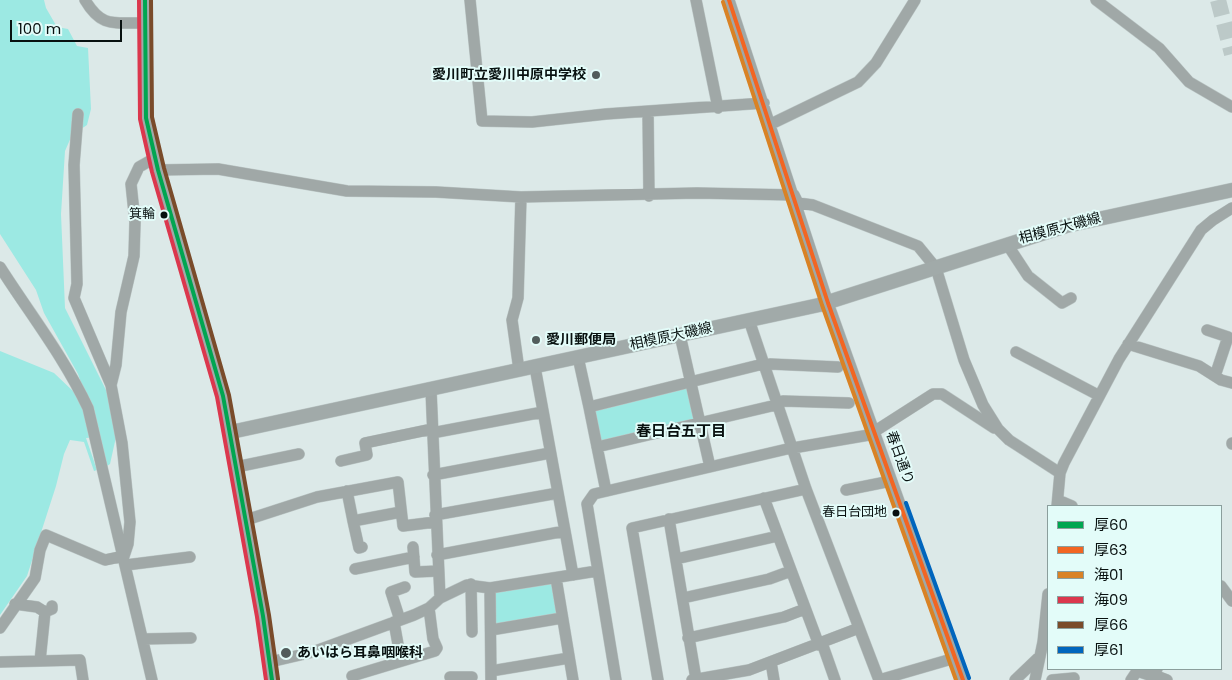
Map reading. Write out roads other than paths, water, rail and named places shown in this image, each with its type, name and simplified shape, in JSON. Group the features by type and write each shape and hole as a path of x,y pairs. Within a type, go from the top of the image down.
{"main road":[{"path":"145,0 146,118 156,164 223,396 231,432 272,680"},
{"name":"相模原大磯線","path":"231,432 828,303 1006,244 1086,222 1232,190"}],"street":[{"path":"85,0 98,18 106,22 145,23"},
{"path":"470,0 482,121 532,122 764,103"},
{"path":"696,0 718,108"},
{"name":"春日通り","path":"729,0 828,303 963,680"},
{"path":"771,124 863,78 876,63 915,0"},
{"path":"1096,0 1159,48 1189,82 1232,107"},
{"path":"648,112 649,196"},
{"path":"78,114 74,165 77,284 74,298 111,385 122,443 130,522 125,560"},
{"path":"111,385 116,365 121,312 134,256 135,222 131,184 138,167 156,164 218,169 347,190 436,192 521,197 697,194 794,195 798,203 813,204 918,246 936,268 974,387 998,428 1009,440 1060,473"},
{"path":"519,370 512,320 519,290 521,197"},
{"path":"1057,503 1060,473 1098,395 1128,344 1201,230 1232,208"},
{"path":"1006,244 1028,276 1062,303 1071,298"},
{"path":"0,267 73,376 88,408 152,680"},
{"path":"749,320 767,364 806,489 879,680 955,658"},
{"path":"1208,330 1228,337 1214,376"},
{"path":"680,335 710,467"},
{"path":"1128,344 1199,366 1214,376 1232,383"},
{"path":"1016,352 1098,395"},
{"path":"578,357 606,491"},
{"path":"588,407 767,364 838,367"},
{"path":"535,367 573,575"},
{"path":"431,390 433,475 440,598"},
{"path":"616,680 587,504 594,494 874,432 933,394 942,394 994,428 998,428"},
{"path":"597,447 779,403 849,403"},
{"path":"341,461 368,459 365,443 543,412"},
{"path":"433,475 550,453"},
{"path":"236,467 299,454"},
{"path":"846,490 891,481"},
{"path":"246,520 317,497 398,482 402,526 558,493"},
{"path":"658,680 632,528 806,489"},
{"path":"347,492 359,548"},
{"path":"764,498 805,609 835,680"},
{"path":"353,521 401,512"},
{"path":"669,519 683,598 694,680 749,670 859,628"},
{"path":"437,555 565,531"},
{"path":"0,628 35,578 40,550 46,536 105,560 190,557"},
{"path":"676,559 778,536"},
{"path":"362,569 413,552 415,572 438,570"},
{"path":"270,662 313,652 397,621 429,608 440,598 471,584 490,588 598,571"},
{"path":"683,598 769,579 791,571"},
{"path":"556,578 573,680"},
{"path":"471,584 472,632"},
{"path":"401,660 397,621 386,593 405,587"},
{"path":"490,588 491,675 569,658"},
{"path":"1225,589 1232,601"},
{"path":"15,604 48,609 40,661"},
{"path":"1035,680 1038,658 1043,642 1047,604"},
{"path":"359,677 400,663 401,660 435,651 437,648 433,639 429,608"},
{"path":"688,638 784,617 805,609"},
{"path":"491,630 562,618"},
{"path":"143,639 186,636"},
{"path":"1015,680 1038,658"},
{"path":"0,662 80,660 83,680"},
{"path":"771,662 774,680"},
{"path":"1131,680 1137,672 1155,672 1167,680"},
{"path":"450,677 472,677"},
{"path":"1052,680 1074,678"}],"tunnel":[{"path":"1218,0 1232,54"}],"place":[{"name":"愛川町立愛川中原中学校","path":"596,75"},
{"name":"箕輪","path":"164,215"},
{"name":"愛川郵便局","path":"536,340"},
{"name":"春日台団地","path":"896,513"},
{"name":"あいはら耳鼻咽喉科","path":"286,653"}],"district":[{"name":"春日台五丁目","path":"681,432"}]}
